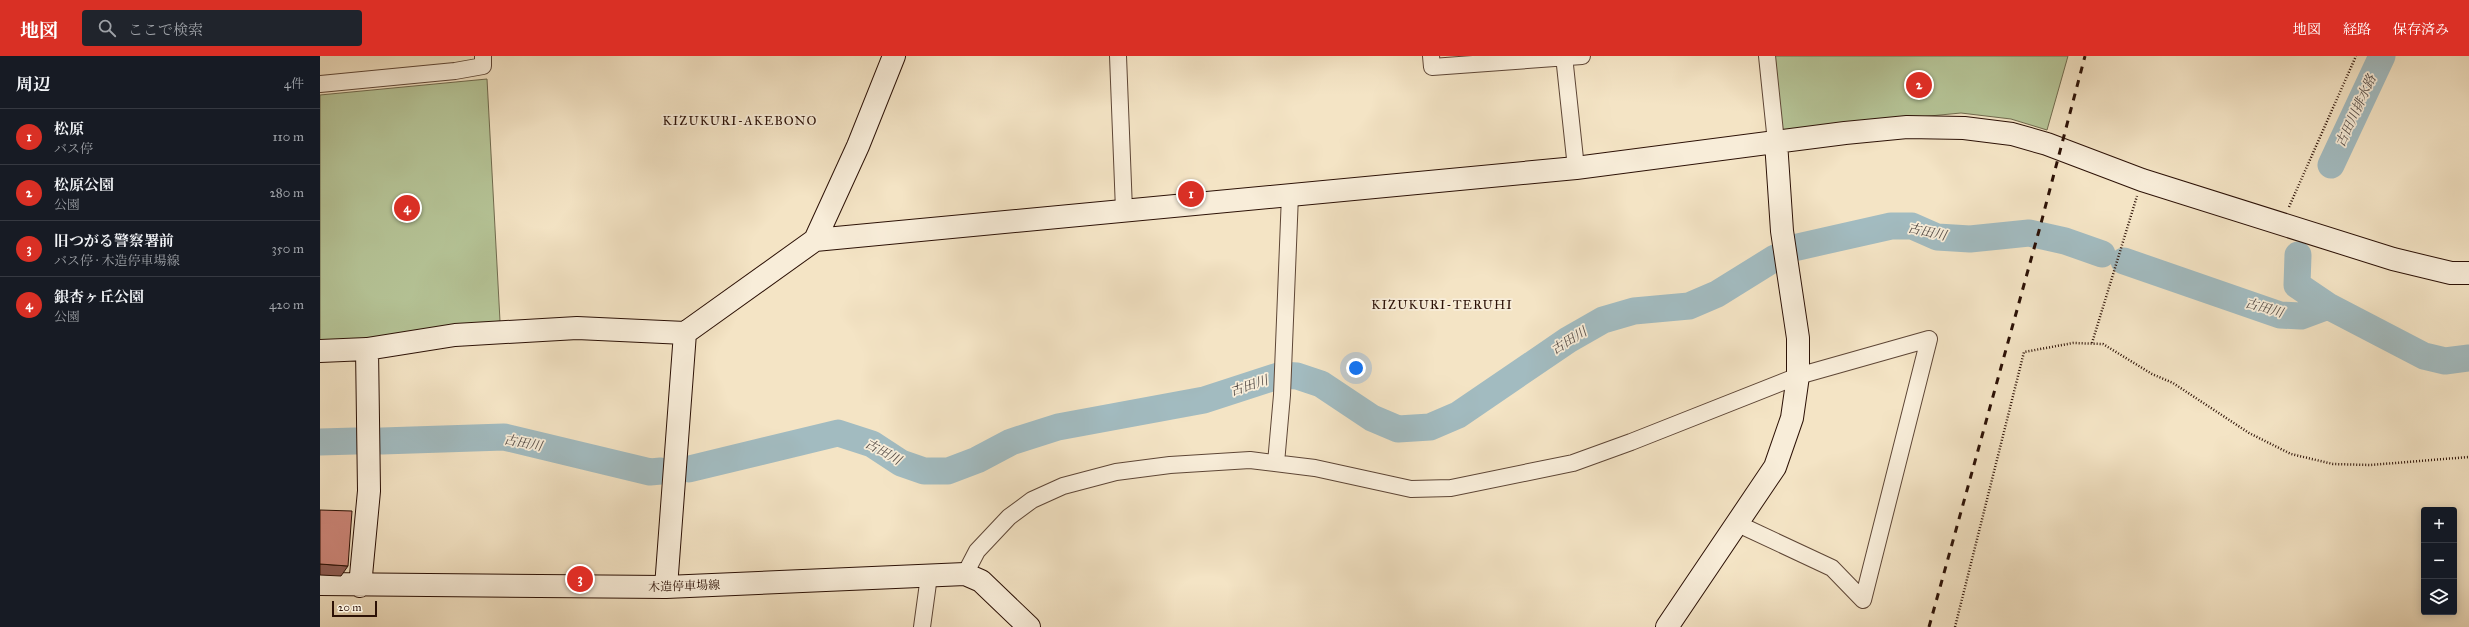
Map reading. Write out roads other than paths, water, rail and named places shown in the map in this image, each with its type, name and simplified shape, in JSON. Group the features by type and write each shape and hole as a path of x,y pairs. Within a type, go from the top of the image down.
{"street":[{"path":"320,84 455,72 484,66 483,56"},
{"path":"320,351 367,349 455,336 577,328 685,333 815,240 858,146 894,56"},
{"path":"1118,56 1124,210"},
{"path":"1430,56 1432,67 1582,56"},
{"path":"1667,627 1775,468 1792,418 1798,376 1798,338 1782,232 1776,142 1767,56"},
{"path":"1565,57 1576,168"},
{"path":"815,240 903,233 1124,210 1576,168 1776,142 1907,128 1964,128 2012,134 2047,144 2142,180 2393,260 2451,273 2469,273"},
{"path":"1276,463 1282,395 1290,195"},
{"path":"666,587 685,333"},
{"path":"965,574 978,551 1009,517 1032,500 1064,486 1116,472 1170,465 1250,460 1315,468 1412,489 1451,488 1573,463 1632,442 1798,376 1929,339 1863,600 1832,568 1738,524"},
{"path":"360,586 369,491 367,349"},
{"name":"木造停車場線","path":"320,584 360,586 666,587 965,574 981,581 1029,627"},
{"path":"922,627 929,576"}],"waterway":[{"name":"古田川排水路","path":"2331,165 2382,56"},
{"name":"古田川","path":"1798,247 1891,226 1912,226 1937,237 1970,239 2029,233 2065,241 2102,254"},
{"name":"古田川","path":"2298,255 2297,285 2328,306 2424,356 2445,361 2469,358"},
{"name":"古田川","path":"689,469 838,433 872,444 901,463 924,471 948,471 977,460 1011,442 1058,427 1204,400 1281,375 1297,376 1321,384 1372,418 1398,429 1430,427 1458,415 1568,340 1603,320 1634,311 1689,306 1717,294 1775,258"},
{"name":"古田川","path":"2124,261 2280,315 2301,316 2328,306"},
{"name":"古田川","path":"382,441 504,437 650,472 661,471"},
{"name":"古田川","path":"320,442 355,441"}],"railway":[{"path":"1929,627 2040,227 2085,56"}],"place":[{"name":"松原公園","path":"1919,85"},
{"name":"松原","path":"1191,194"},
{"name":"銀杏ヶ丘公園","path":"407,208"},
{"name":"旧つがる警察署前","path":"580,579"}],"district":[{"name":"KIZUKURI-AKEBONO","path":"740,121"},
{"name":"KIZUKURI-TERUHI","path":"1442,305"}]}
